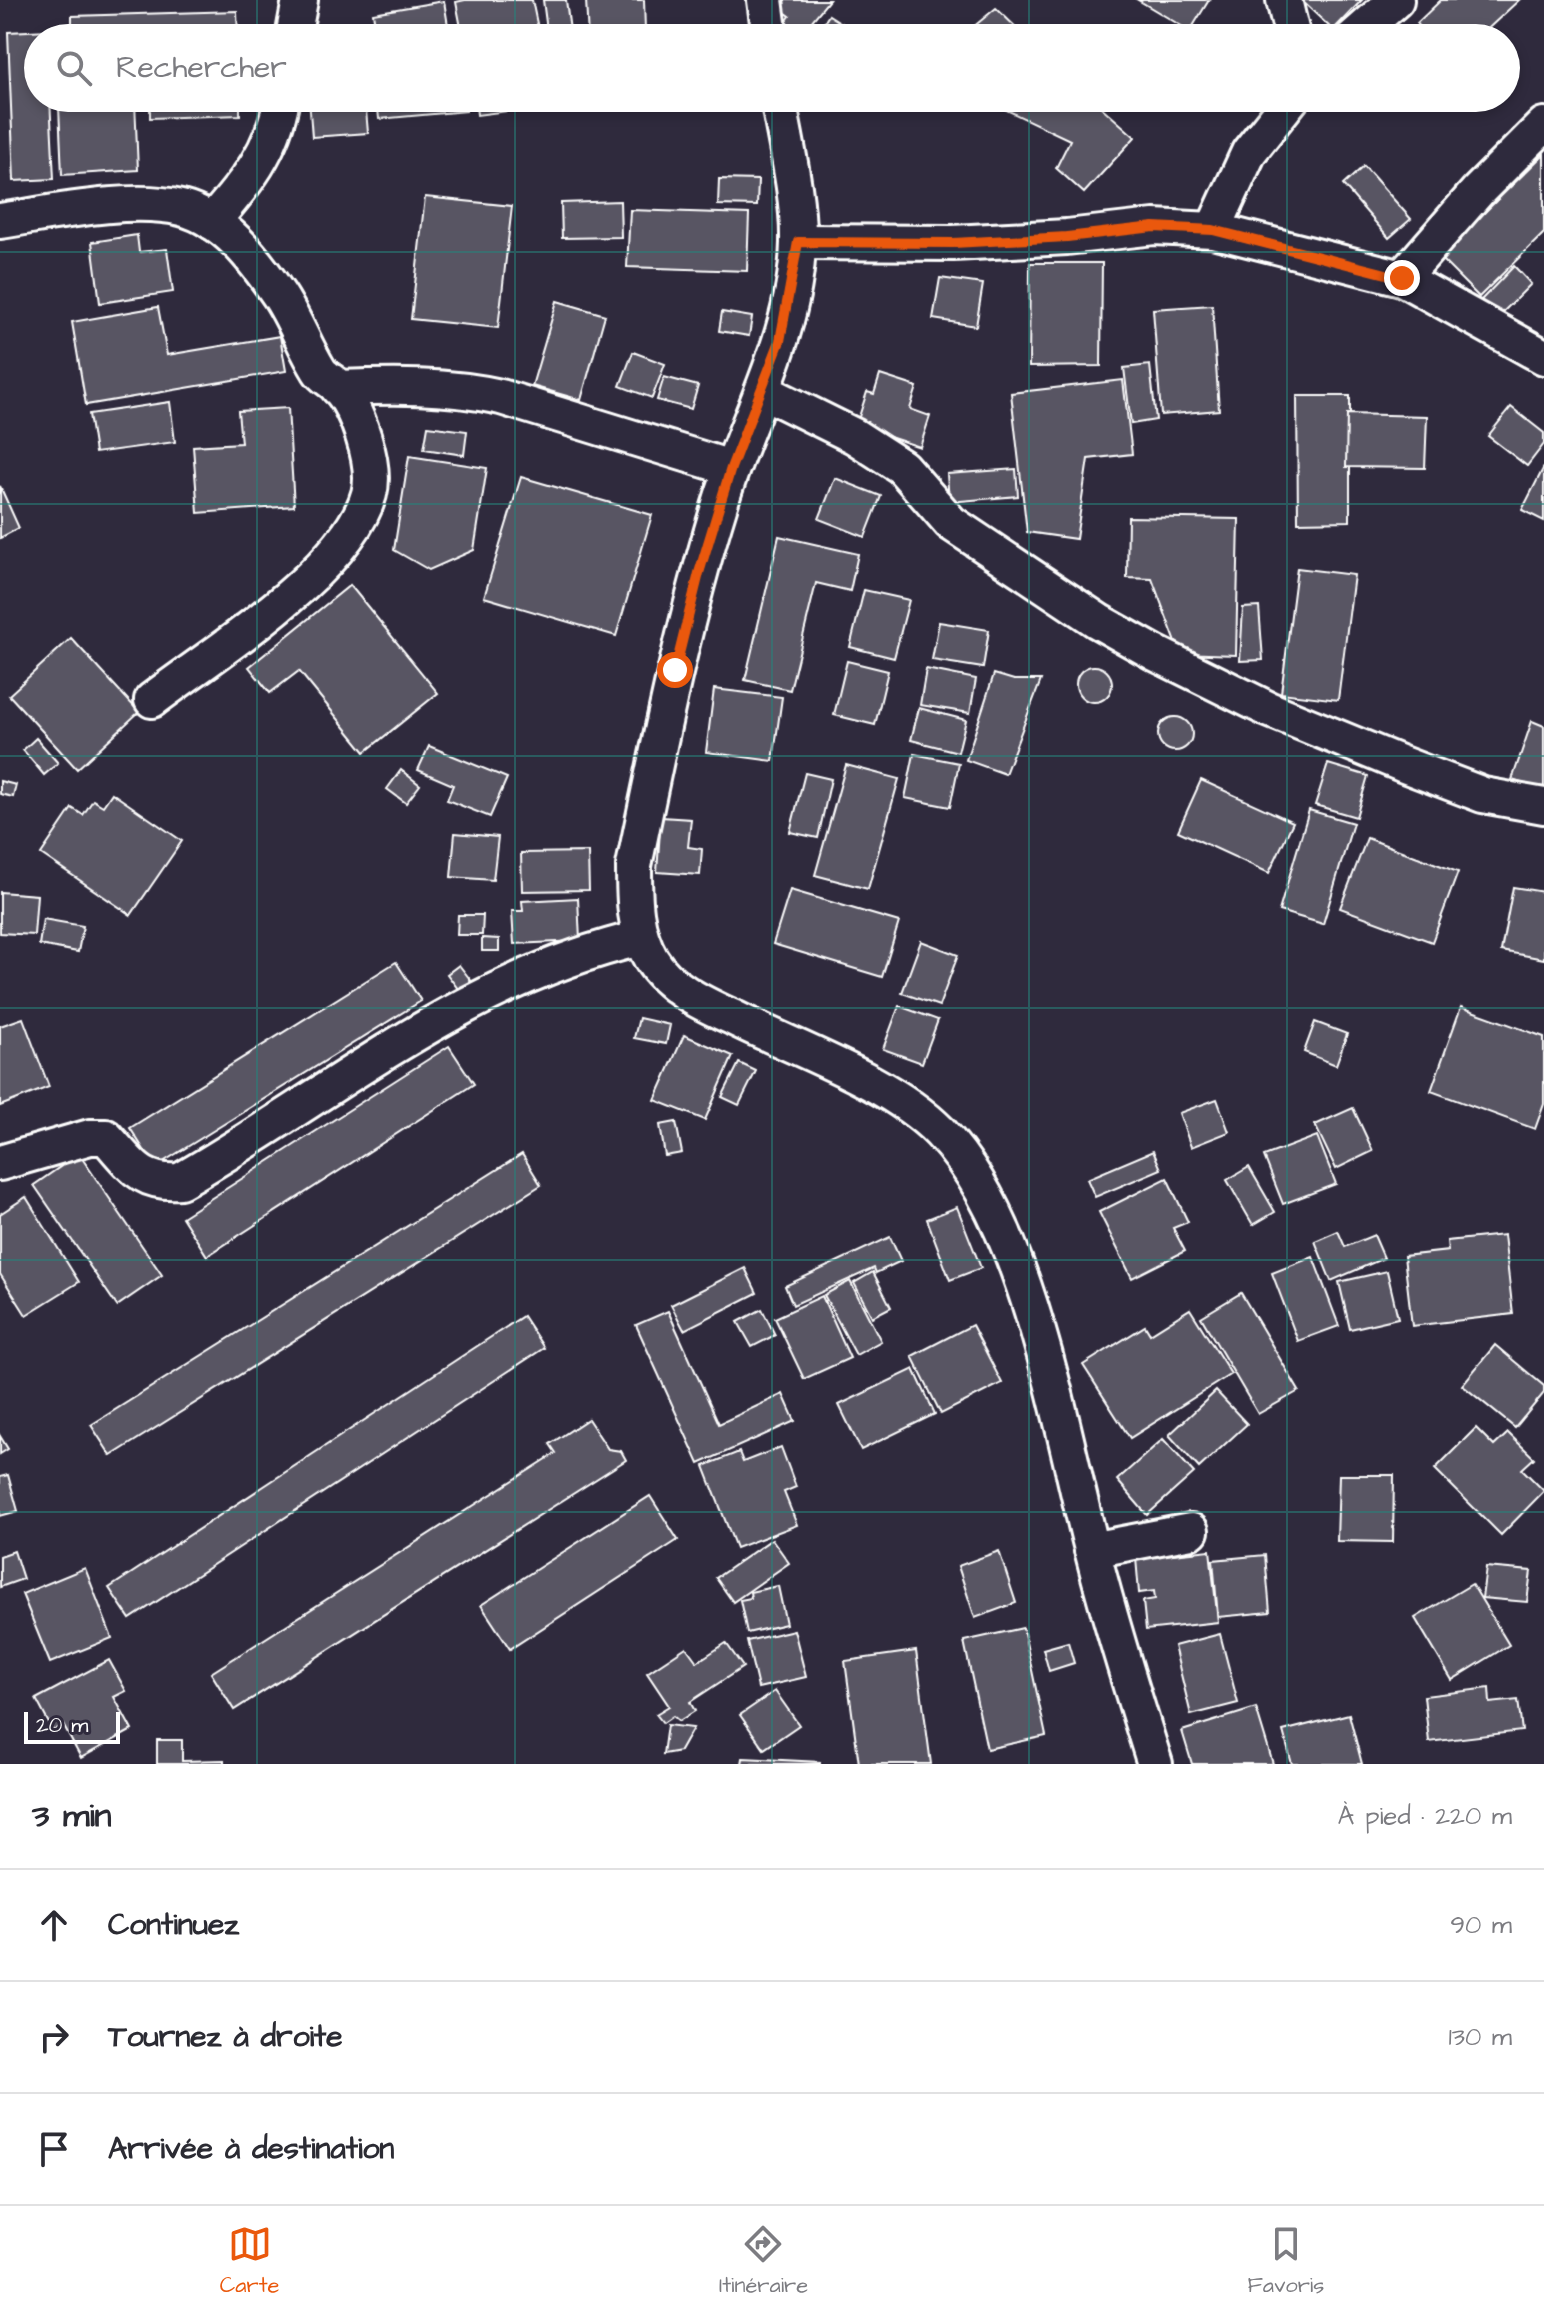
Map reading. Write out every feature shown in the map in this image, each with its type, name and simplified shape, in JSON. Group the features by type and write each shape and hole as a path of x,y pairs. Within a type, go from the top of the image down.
{"street":[{"path":"296,24 300,0"},
{"path":"765,0 768,24"},
{"path":"1284,0 1290,24"},
{"path":"1369,24 1396,0"},
{"path":"212,222 256,171 272,139 279,112"},
{"path":"780,112 798,242 780,341 731,468 699,573 634,866 634,910 641,938 652,960 670,982 701,1002 909,1107 939,1131 968,1166 990,1203 1037,1332 1092,1550 1155,1764"},
{"path":"1213,230 1249,152 1281,112"},
{"path":"1402,278 1478,191 1544,125"},
{"path":"0,221 141,205 182,208 212,222 237,241 259,267 281,299 321,373 338,388 369,449 370,492 357,522 335,555 291,593 152,700"},
{"path":"798,242 953,243 1067,237 1154,227 1213,230 1402,278 1544,357"},
{"path":"338,388 423,385 464,389 501,397 731,468"},
{"path":"763,391 854,436 902,467 951,523 1098,621 1155,653 1268,709 1402,764 1483,795 1544,806"},
{"path":"0,1163 90,1137 106,1137 143,1176 158,1183 180,1181 448,1013 532,972 593,950 641,938"},
{"path":"1092,1550 1191,1531"}],"building":[{"path":"532,0 537,24 460,24 456,2"},
{"path":"543,0 566,0 569,24 546,24"},
{"path":"586,0 644,0 645,24 587,24"},
{"path":"784,0 829,0 809,24 784,24 790,16 778,7"},
{"path":"1138,0 1209,0 1194,24 1178,24"},
{"path":"1301,0 1362,0 1339,24 1327,24"},
{"path":"1441,0 1519,0 1493,24 1417,23"},
{"path":"444,1 448,24 375,24 373,13"},
{"path":"996,8 1013,24 977,24"},
{"path":"237,11 237,24 72,24 72,16"},
{"path":"829,15 843,24 823,24"},
{"path":"24,31 24,112 51,112 54,179 14,181 8,32"},
{"path":"59,112 135,112 138,170 62,175"},
{"path":"150,112 240,112 240,115 150,118"},
{"path":"310,112 366,112 368,133 312,137"},
{"path":"378,112 455,112 379,119"},
{"path":"1011,112 1107,112 1135,137 1084,193 1056,168 1070,140"},
{"path":"1544,154 1544,233 1479,297 1439,257"},
{"path":"1364,166 1411,219 1389,238 1343,185"},
{"path":"719,179 758,180 757,206 718,205"},
{"path":"425,197 512,206 498,328 411,319"},
{"path":"620,201 621,237 562,238 561,203"},
{"path":"630,210 749,214 747,271 627,267"},
{"path":"137,235 139,252 167,249 173,292 100,303 92,242"},
{"path":"1030,263 1102,263 1101,366 1029,367"},
{"path":"1514,266 1531,284 1498,317 1481,300"},
{"path":"940,278 983,284 976,326 933,319"},
{"path":"557,301 605,315 581,400 532,386"},
{"path":"1212,305 1219,410 1161,415 1153,309"},
{"path":"158,307 167,355 280,336 286,371 86,405 72,322"},
{"path":"722,312 752,317 749,336 719,331"},
{"path":"633,352 665,364 652,398 620,386"},
{"path":"1150,365 1156,420 1131,424 1124,368"},
{"path":"880,375 917,387 910,409 930,416 920,447 856,426 867,392 874,394"},
{"path":"664,377 698,386 691,409 657,400"},
{"path":"1123,380 1132,454 1088,459 1076,539 1027,532 1011,393"},
{"path":"1297,396 1350,396 1350,521 1298,522"},
{"path":"170,402 175,442 95,453 89,414"},
{"path":"1511,407 1544,433 1544,444 1527,466 1488,436"},
{"path":"288,408 294,506 198,513 193,446 241,443 238,411"},
{"path":"1347,414 1427,416 1425,468 1346,467"},
{"path":"428,426 467,431 464,455 424,449"},
{"path":"409,456 487,468 474,550 429,570 394,550"},
{"path":"1544,467 1544,521 1522,510"},
{"path":"1016,469 1018,496 949,502 947,474"},
{"path":"521,477 652,515 616,636 484,597"},
{"path":"835,478 881,496 865,537 819,519"},
{"path":"0,486 19,528 0,538"},
{"path":"1128,517 1239,519 1236,655 1180,653 1152,579 1127,578"},
{"path":"779,536 858,554 850,591 816,583 790,690 745,680"},
{"path":"1297,568 1354,575 1338,700 1281,693"},
{"path":"350,585 438,693 365,752 299,671 270,693 249,667"},
{"path":"864,590 909,600 894,658 850,647"},
{"path":"1259,607 1263,660 1240,661 1243,608"},
{"path":"939,622 989,630 983,668 932,660"},
{"path":"71,638 139,712 77,769 9,695"},
{"path":"847,661 888,671 875,725 834,715"},
{"path":"1094,666 1107,671 1112,684 1107,697 1094,702 1081,697 1076,684 1081,671"},
{"path":"926,669 976,679 970,713 920,705"},
{"path":"994,674 1014,680 1041,680 1005,774 966,760"},
{"path":"714,689 782,697 773,761 706,752"},
{"path":"919,708 966,720 958,752 911,740"},
{"path":"1175,717 1187,722 1192,734 1187,746 1175,751 1163,746 1158,734 1163,722"},
{"path":"1532,721 1544,726 1544,790 1512,780"},
{"path":"36,738 58,763 44,775 23,750"},
{"path":"429,746 507,778 490,817 447,800 453,785 418,770"},
{"path":"914,754 959,763 950,807 905,798"},
{"path":"1328,764 1368,776 1356,817 1315,805"},
{"path":"846,765 899,779 868,889 815,875"},
{"path":"401,770 420,785 406,803 387,789"},
{"path":"805,773 831,779 818,838 790,832"},
{"path":"1201,780 1293,822 1269,873 1178,831"},
{"path":"0,781 16,785 13,797 0,794"},
{"path":"112,793 182,841 131,915 41,854 72,808 83,815 93,800 103,806"},
{"path":"1309,810 1353,823 1323,924 1279,911"},
{"path":"661,817 691,819 688,847 702,849 700,875 657,872"},
{"path":"455,833 498,837 493,880 451,877"},
{"path":"1367,838 1458,872 1432,942 1340,908"},
{"path":"588,852 589,890 522,891 521,853"},
{"path":"1513,887 1544,892 1544,959 1501,951"},
{"path":"790,890 899,922 882,977 773,944"},
{"path":"0,892 37,895 34,935 0,933"},
{"path":"578,898 580,941 514,944 512,911 523,911 522,901"},
{"path":"458,915 483,915 482,935 457,935"},
{"path":"43,919 83,926 78,952 39,945"},
{"path":"482,938 499,939 499,951 482,951"},
{"path":"921,941 958,955 939,1006 902,993"},
{"path":"396,962 421,1001 155,1167 130,1128"},
{"path":"459,965 473,983 461,993 447,974"},
{"path":"899,1006 938,1020 922,1063 883,1049"},
{"path":"1461,1007 1544,1037 1544,1104 1535,1129 1431,1091"},
{"path":"23,1018 49,1087 0,1106 0,1026"},
{"path":"639,1018 670,1025 666,1044 634,1038"},
{"path":"1315,1022 1347,1034 1336,1065 1304,1052"},
{"path":"684,1035 733,1056 705,1120 655,1100"},
{"path":"449,1046 474,1084 207,1256 182,1217"},
{"path":"739,1063 756,1071 739,1105 722,1097"},
{"path":"1217,1099 1229,1132 1191,1147 1179,1113"},
{"path":"1353,1108 1373,1151 1336,1169 1315,1125"},
{"path":"676,1122 682,1153 665,1156 660,1125"},
{"path":"1317,1136 1336,1184 1283,1204 1264,1156"},
{"path":"1153,1151 1161,1169 1095,1197 1087,1179"},
{"path":"79,1154 162,1275 117,1306 34,1185"},
{"path":"522,1154 541,1185 111,1456 91,1425"},
{"path":"1249,1167 1275,1212 1253,1225 1227,1180"},
{"path":"1167,1178 1188,1222 1173,1228 1185,1251 1132,1278 1099,1212"},
{"path":"26,1197 79,1282 26,1315 0,1274 0,1214"},
{"path":"957,1207 981,1268 950,1280 927,1219"},
{"path":"1338,1231 1345,1247 1374,1235 1384,1258 1331,1281 1315,1241"},
{"path":"1504,1235 1513,1314 1412,1326 1404,1256 1448,1251 1447,1241"},
{"path":"890,1237 901,1261 876,1273 874,1268 793,1305 785,1286"},
{"path":"1313,1257 1339,1326 1298,1341 1272,1273"},
{"path":"745,1268 757,1293 684,1330 671,1305"},
{"path":"1387,1271 1398,1318 1350,1329 1339,1282"},
{"path":"873,1272 891,1307 872,1317 854,1283"},
{"path":"850,1281 881,1341 856,1355 824,1295"},
{"path":"1241,1293 1299,1391 1258,1414 1201,1317"},
{"path":"822,1296 850,1358 804,1379 775,1318"},
{"path":"762,1309 775,1335 752,1347 738,1322"},
{"path":"1190,1309 1231,1374 1130,1438 1083,1365 1145,1326 1150,1334"},
{"path":"668,1311 719,1424 783,1394 795,1421 699,1464 636,1325"},
{"path":"523,1316 544,1348 130,1619 109,1588"},
{"path":"972,1325 1002,1383 941,1414 912,1356"},
{"path":"1495,1345 1544,1386 1544,1393 1515,1428 1462,1385"},
{"path":"914,1369 935,1414 861,1450 839,1405"},
{"path":"1216,1391 1247,1424 1199,1468 1169,1435"},
{"path":"588,1419 608,1449 621,1451 626,1460 234,1710 211,1673 556,1453 550,1444"},
{"path":"1476,1428 1494,1446 1508,1433 1534,1458 1522,1469 1544,1491 1501,1535 1435,1469"},
{"path":"0,1436 8,1449 0,1454"},
{"path":"1163,1439 1194,1473 1147,1515 1117,1480"},
{"path":"781,1447 796,1487 784,1492 797,1525 736,1548 704,1466 739,1452 743,1462"},
{"path":"8,1475 18,1511 0,1516 0,1477"},
{"path":"1339,1475 1394,1475 1393,1542 1337,1541"},
{"path":"650,1496 678,1540 510,1649 481,1605"},
{"path":"772,1539 789,1563 733,1602 716,1578"},
{"path":"1210,1550 1218,1622 1146,1630 1143,1601 1155,1599 1154,1591 1139,1593 1136,1558"},
{"path":"14,1551 23,1579 0,1587 0,1556"},
{"path":"999,1551 1016,1603 975,1618 958,1566"},
{"path":"1265,1555 1270,1612 1218,1617 1213,1560"},
{"path":"1486,1567 1531,1571 1527,1602 1482,1598"},
{"path":"85,1568 112,1638 50,1663 22,1594"},
{"path":"1472,1584 1509,1645 1452,1680 1415,1618"},
{"path":"778,1586 786,1624 747,1633 740,1600 751,1598 750,1592"},
{"path":"1023,1628 1046,1736 987,1749 964,1641"},
{"path":"794,1630 806,1677 758,1688 747,1641"},
{"path":"1220,1634 1238,1703 1191,1715 1174,1646"},
{"path":"1068,1642 1074,1663 1049,1671 1043,1649"},
{"path":"726,1643 743,1667 690,1702 695,1711 679,1721 673,1716 663,1723 656,1714 669,1706 647,1673 686,1647 697,1662"},
{"path":"916,1651 931,1764 859,1764 845,1661"},
{"path":"109,1660 126,1691 114,1697 132,1730 81,1758 63,1725 53,1731 36,1699"},
{"path":"1489,1688 1490,1703 1518,1700 1522,1731 1429,1742 1424,1696"},
{"path":"775,1691 799,1725 764,1749 740,1715"},
{"path":"1256,1708 1273,1764 1192,1764 1182,1731"},
{"path":"1349,1714 1362,1764 1292,1764 1283,1731"},
{"path":"667,1725 693,1728 680,1751 663,1754"},
{"path":"157,1740 182,1740 182,1761 224,1760 224,1764 157,1764"},
{"path":"743,1758 820,1762 820,1764 742,1764"}],"route":[{"path":"675,670 699,573 731,468 780,341 793,285 798,242 953,243 1067,237 1154,227 1213,230 1402,278"}]}
